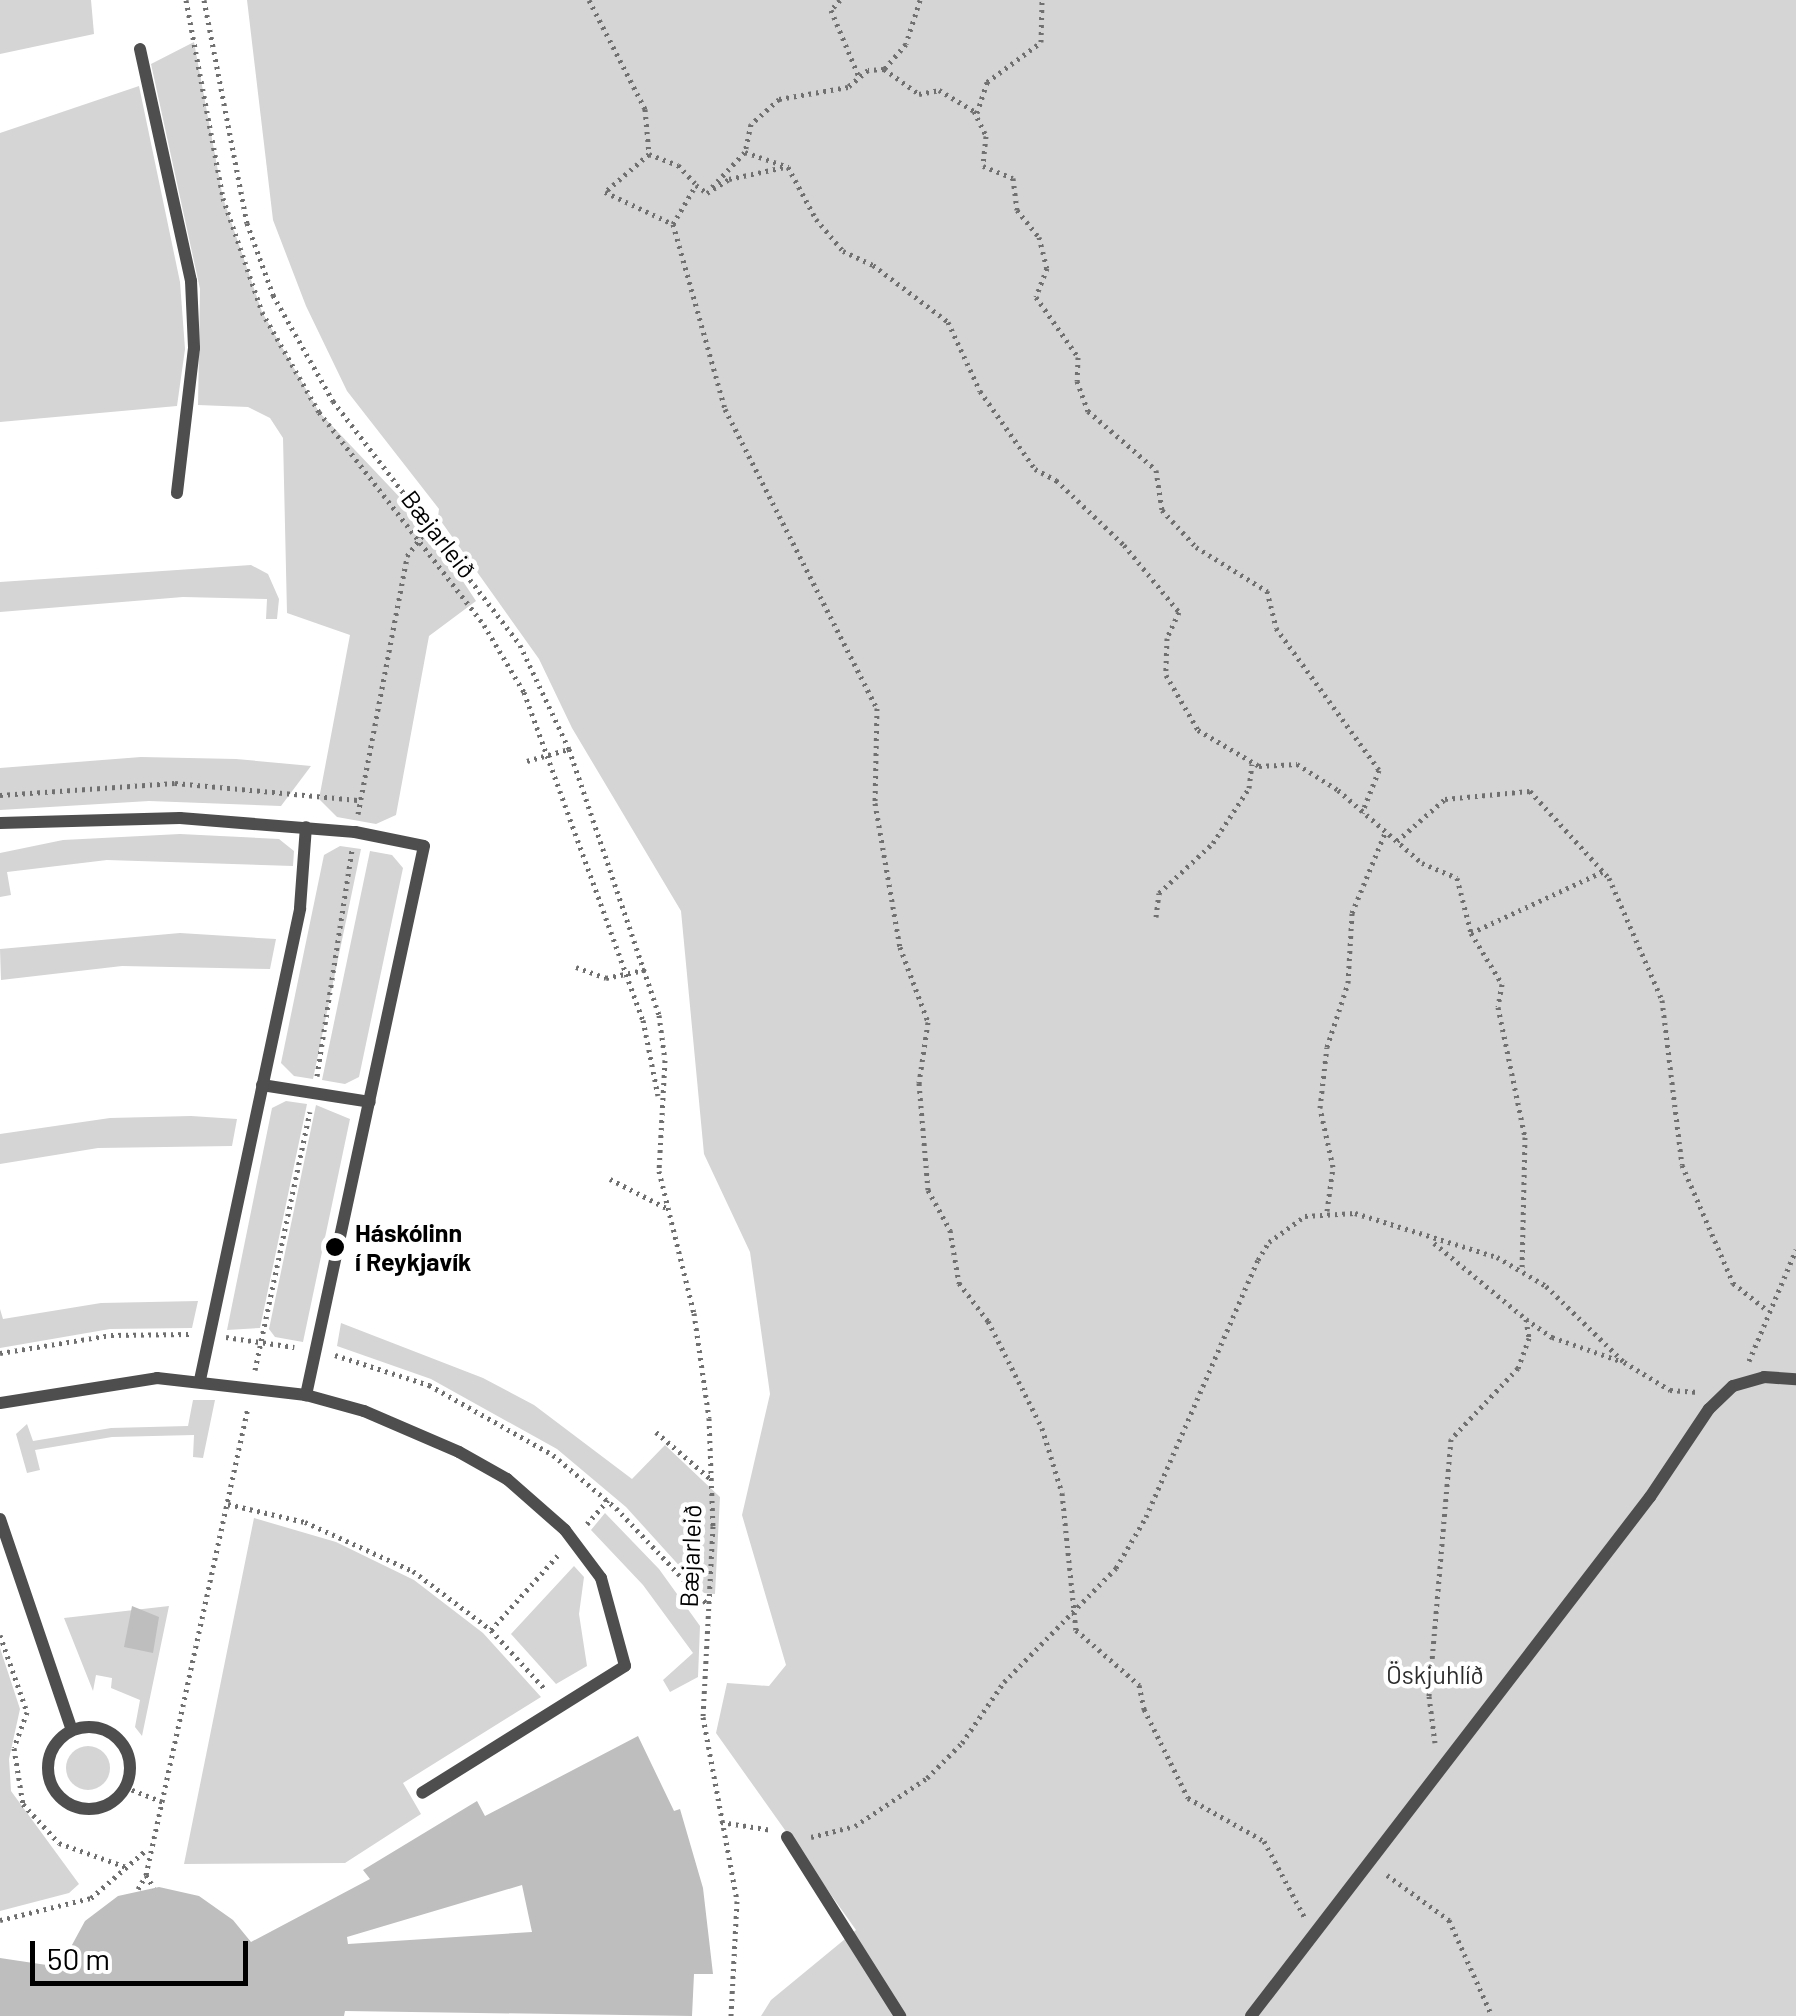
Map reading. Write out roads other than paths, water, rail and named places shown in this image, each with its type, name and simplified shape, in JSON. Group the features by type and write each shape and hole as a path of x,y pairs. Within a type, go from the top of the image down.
{"lane":[{"path":"140,49 191,281 194,348 177,493"},
{"path":"0,827 180,818 355,832 424,846 306,1396"},
{"path":"200,1380 300,908 306,827"},
{"path":"262,1086 370,1102"},
{"path":"1251,2016 1650,1497 1708,1409 1733,1386 1764,1377 1796,1379"},
{"path":"0,1403 122,1381 200,1380 306,1396 364,1411 459,1452 507,1479 573,1539 601,1578 624,1666 422,1793"},
{"path":"0,1518 72,1730"},
{"path":"101,1728 123,1746 125,1787 104,1806 64,1801 48,1763 72,1730 101,1728"},
{"path":"787,1837 900,2016"}],"place":[{"name":"Háskólinn í Reykjavík","path":"335,1247"}],"park label":[{"name":"Öskjuhlíð","path":"1435,1674"}]}
